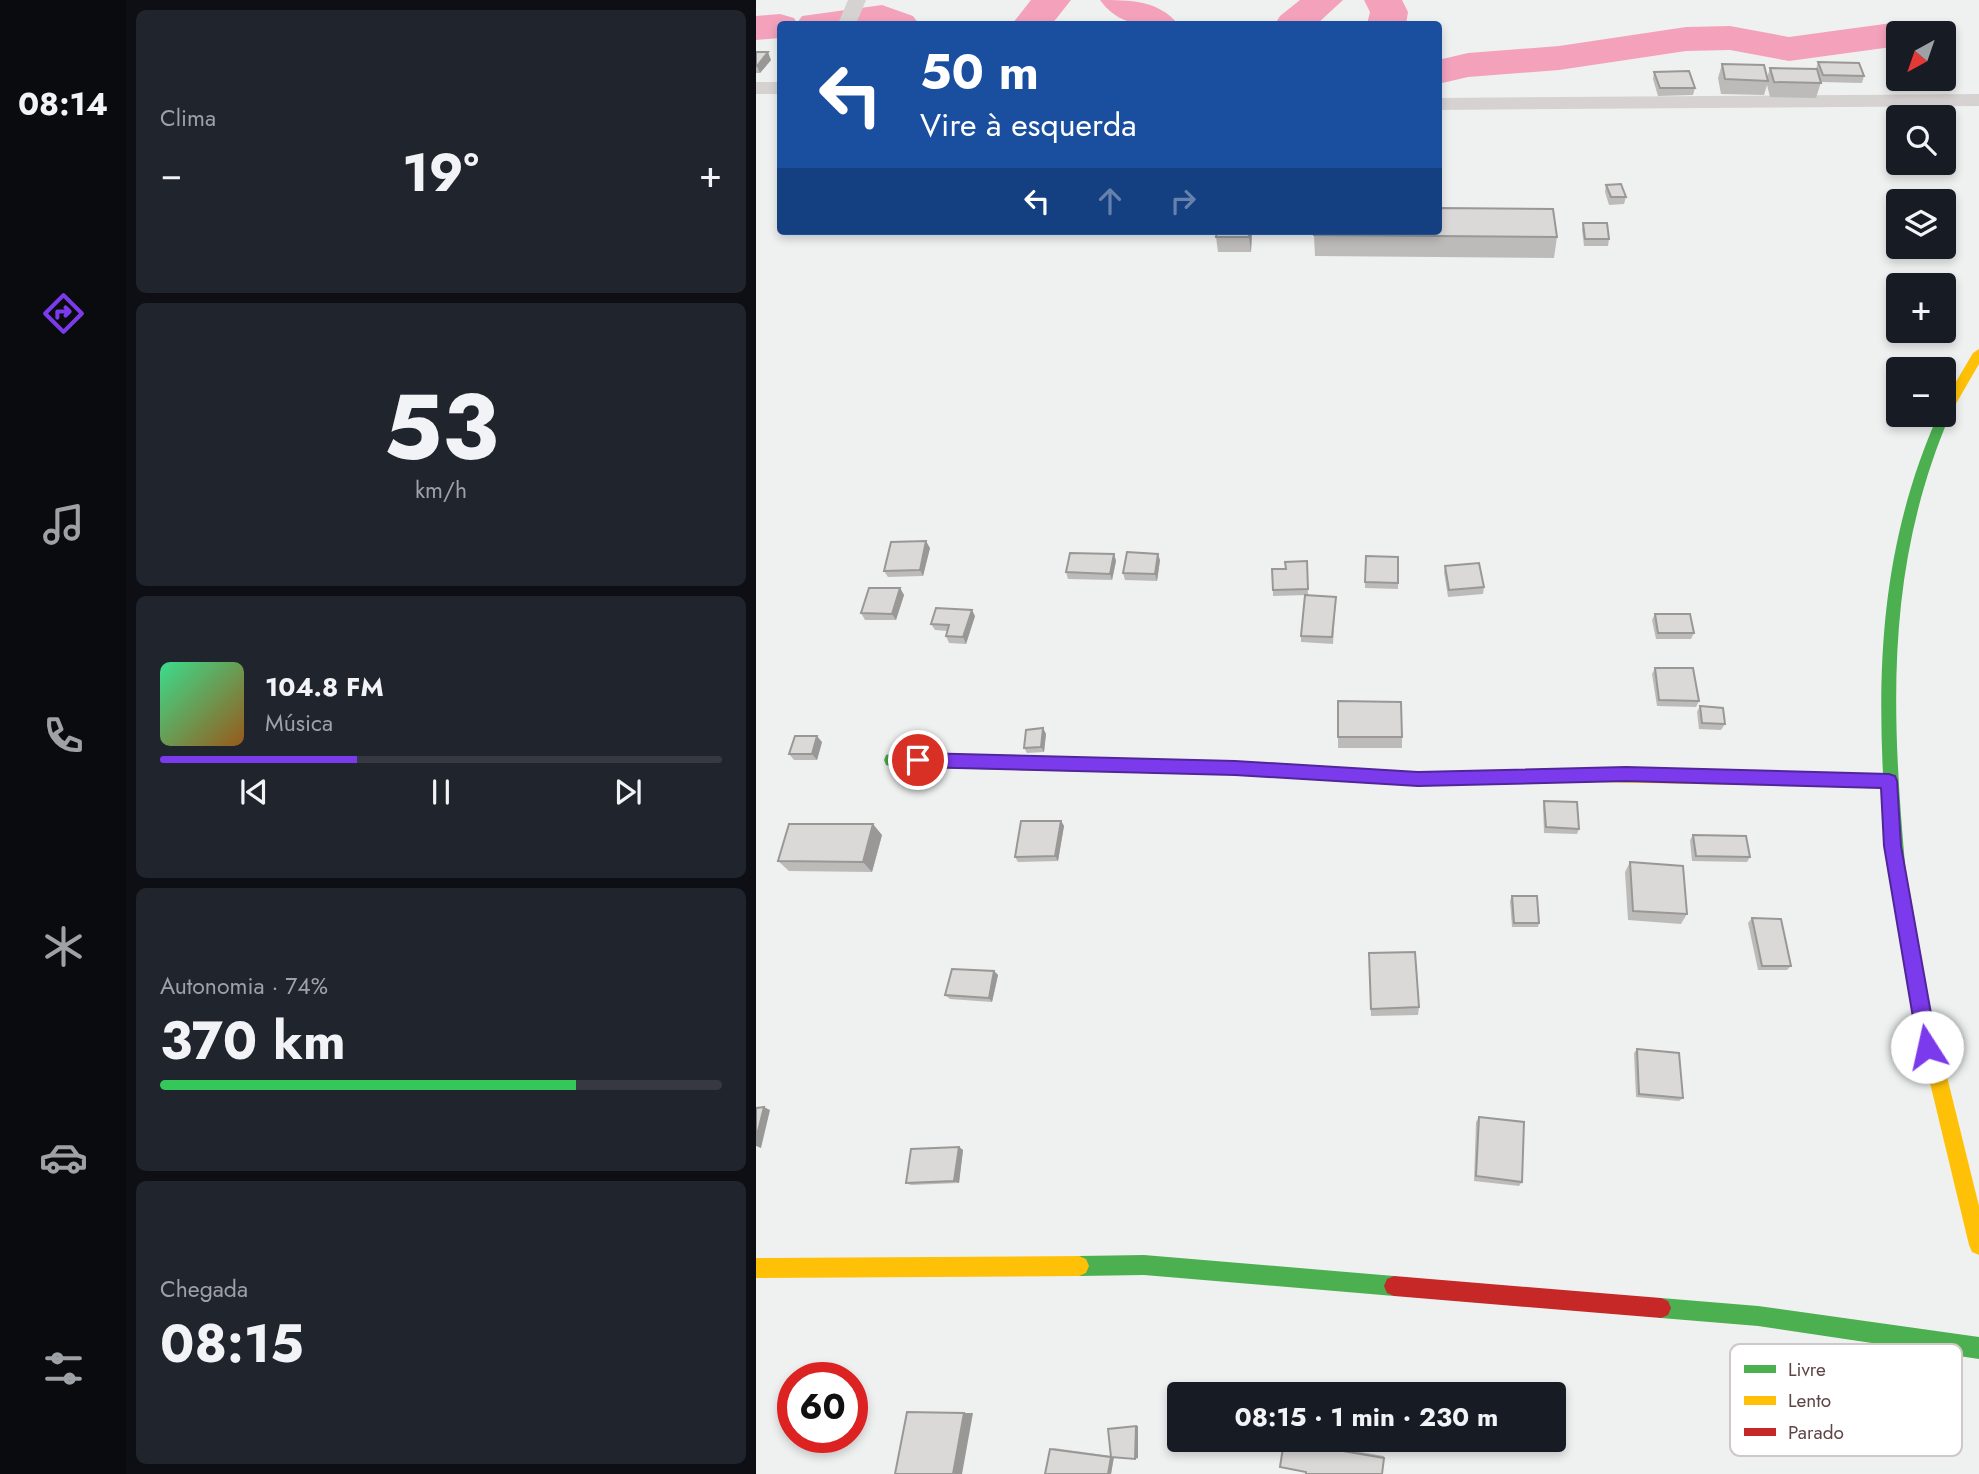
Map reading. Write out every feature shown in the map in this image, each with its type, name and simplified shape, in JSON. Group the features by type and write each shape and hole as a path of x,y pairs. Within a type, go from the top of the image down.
{"street":[{"path":"848,21 857,0"},
{"path":"756,88 777,88"},
{"path":"1442,104 1979,100"},
{"path":"1956,393 1979,353"},
{"path":"1939,427 1917,482 1894,589 1886,712 1889,781 1893,846 1927,1047 1979,1245"},
{"path":"892,760 1235,768 1418,779 1626,774 1889,781"},
{"path":"756,1268 1144,1265 1758,1316 1951,1344"}],"building":[{"path":"756,52 768,52 757,66 756,66"},
{"path":"1818,62 1859,63 1864,76 1823,75"},
{"path":"1722,64 1764,65 1768,81 1725,79"},
{"path":"1770,68 1817,69 1821,83 1774,82"},
{"path":"1689,71 1695,88 1660,88 1654,72"},
{"path":"1621,184 1626,197 1611,197 1606,185"},
{"path":"1442,208 1553,209 1557,237 1314,235 1442,235"},
{"path":"1583,223 1607,223 1609,239 1585,239"},
{"path":"1216,235 1249,235 1249,237"},
{"path":"926,541 920,570 884,571 891,542"},
{"path":"1127,552 1158,554 1155,574 1123,573"},
{"path":"1070,553 1114,554 1110,574 1066,572"},
{"path":"1366,556 1398,557 1398,583 1365,582"},
{"path":"1307,561 1308,589 1273,590 1272,569 1286,569 1285,562"},
{"path":"1479,563 1484,587 1449,590 1445,566"},
{"path":"869,588 900,588 892,614 861,613"},
{"path":"1305,595 1336,597 1332,637 1301,636"},
{"path":"936,608 972,610 963,637 946,636 949,625 931,624"},
{"path":"1655,614 1690,614 1694,633 1658,633"},
{"path":"1655,668 1693,668 1699,701 1659,700"},
{"path":"1338,701 1401,702 1402,737 1338,737"},
{"path":"1700,706 1723,708 1725,724 1702,723"},
{"path":"1043,728 1041,747 1024,748 1026,730"},
{"path":"795,736 817,736 812,754 789,754"},
{"path":"1544,801 1577,802 1579,829 1546,827"},
{"path":"1021,821 1061,821 1055,856 1015,857"},
{"path":"789,824 873,824 863,862 778,861"},
{"path":"1693,835 1746,836 1750,857 1696,856"},
{"path":"1630,862 1683,866 1687,914 1633,911"},
{"path":"1512,896 1537,896 1539,923 1514,923"},
{"path":"1752,918 1781,919 1791,966 1762,966"},
{"path":"1415,952 1419,1007 1371,1009 1369,953"},
{"path":"952,969 994,971 989,998 945,995"},
{"path":"1637,1049 1679,1053 1683,1098 1639,1094"},
{"path":"764,1107 756,1139 756,1108"},
{"path":"1479,1117 1524,1122 1522,1182 1476,1176"},
{"path":"959,1147 954,1181 906,1183 911,1149"},
{"path":"907,1412 964,1413 953,1474 895,1474"},
{"path":"1136,1426 1135,1459 1111,1457 1108,1429"},
{"path":"1050,1449 1111,1457 1108,1474 1045,1474"},
{"path":"1282,1452 1349,1452 1384,1458 1382,1474 1306,1474 1280,1467"}],"waterway":[{"path":"1034,21 1052,0"},
{"path":"1119,0 1153,21"},
{"path":"1298,21 1324,0"},
{"path":"1383,0 1389,12 1387,21"},
{"path":"844,21 882,17 892,21"},
{"path":"756,28 777,26"},
{"path":"1442,71 1468,65 1559,58 1686,39 1730,38 1789,49 1886,36"}],"traffic: fast":[{"path":"1897,864 1888,719 1891,622 1906,527 1921,472 1939,427"},
{"path":"892,760 1231,768"},
{"path":"1079,1266 1144,1265 1394,1286"},
{"path":"1661,1308 1758,1316 1951,1344"},
{"path":"1962,1346 1979,1348"}],"traffic: slow":[{"path":"1956,393 1979,353"},
{"path":"1597,775 1889,781"},
{"path":"1897,864 1921,1008 1979,1245"},
{"path":"756,1268 1079,1266"}],"traffic: jam":[{"path":"1231,768 1418,779 1597,775"},
{"path":"1394,1286 1661,1308"}],"route":[{"path":"918,760 1235,768 1418,779 1626,774 1889,781 1893,846 1927,1047"}]}
